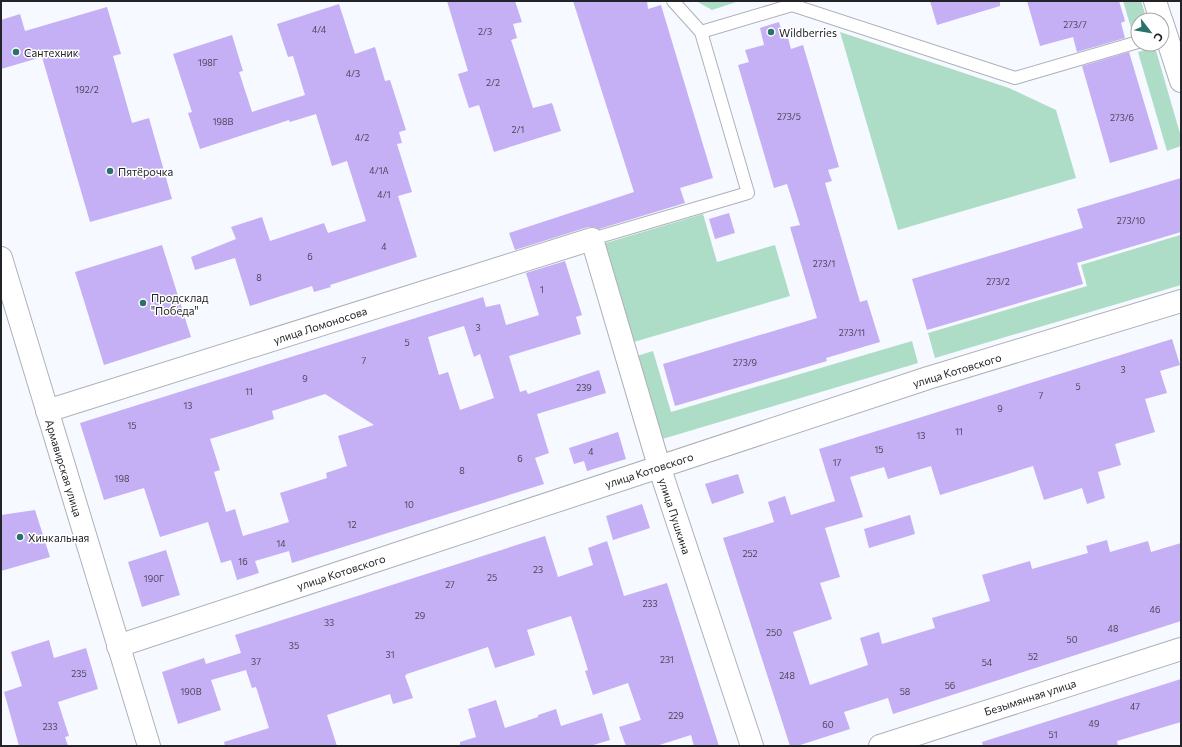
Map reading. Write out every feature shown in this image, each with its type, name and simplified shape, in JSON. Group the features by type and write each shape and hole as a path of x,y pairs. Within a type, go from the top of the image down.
{"street":[{"path":"1155,1 1158,12"},
{"path":"1170,49 1181,81"},
{"name":"улица Ломоносова","path":"48,411 592,239"},
{"name":"улица Пушкина","path":"592,239 659,466 752,746"},
{"name":"Армавирская улица","path":"1,258 149,746"},
{"name":"улица Котовского","path":"118,646 928,378 1181,301"},
{"name":"Безымянная улица","path":"880,746 1181,649"}],"lane":[{"path":"592,239 748,193 701,32 673,1"},
{"path":"701,32 792,5 1015,78 1130,44"}],"green space":[{"path":"696,1 739,1 712,10"},
{"path":"1123,1 1141,1 1144,12 1130,12 1130,24"},
{"path":"840,32 1009,88 1056,110 1076,178 898,230"},
{"path":"1138,52 1156,52 1181,137 1181,146 1167,151"},
{"path":"703,214 717,262 775,245 790,296 627,344 599,245"},
{"path":"1180,235 1181,285 935,358 928,333 1087,286 1081,265"},
{"path":"912,341 918,363 659,440 634,357 653,351 671,412"}],"building":[{"path":"447,1 515,1 522,22 513,24 517,38 511,40 533,108 552,103 561,131 494,152 479,105 469,108 458,74 468,71"},
{"path":"573,1 647,1 648,9 661,5 713,178 680,188 685,203 599,229 588,227 515,250 509,233 634,192"},
{"path":"930,1 1000,1 1000,6 937,25"},
{"path":"1027,1 1119,1 1125,21 1121,23 1125,38 1077,52 1073,37 1040,46"},
{"path":"339,4 355,54 375,47 385,81 390,80 406,130 399,132 402,143 397,144 412,192 398,196 417,257 330,285 331,287 314,292 312,286 250,306 235,258 195,270 191,257 236,239 231,227 262,217 270,241 324,223 328,233 366,221 347,161 332,166 316,114 290,122 289,120 200,149 188,113 192,112 173,54 232,35 243,71 239,72 252,112 305,95 293,56 288,57 277,24"},
{"path":"107,7 121,54 113,56 132,123 149,118 172,199 90,222 42,57 1,69 1,20 20,14 25,31"},
{"path":"779,22 784,39 788,38 791,49 803,45 839,167 828,170 832,181 825,183 860,302 867,300 880,342 826,358 827,361 675,406 663,364 817,318 790,227 800,225 787,184 774,188 738,65 749,62 745,50 764,45 760,28"},
{"path":"1129,52 1158,149 1110,163 1082,66"},
{"path":"1181,178 1181,232 1077,263 1083,284 927,330 912,279 1083,228 1077,209"},
{"path":"729,213 735,233 715,239 709,219"},
{"path":"162,245 191,337 104,365 75,272"},
{"path":"565,261 582,315 576,317 581,334 509,356 520,392 526,390 528,394 599,370 606,393 537,414 549,453 535,458 544,484 292,563 289,551 255,561 259,573 237,580 231,560 221,563 208,522 160,537 144,488 104,500 80,423 483,297 486,307 500,304 506,325 539,315 526,273","holes":["464,326 474,357 480,354 494,398 460,410 448,372 439,375 428,337","325,394 374,425 338,436 347,466 326,473 327,478 280,493 289,522 243,536 235,509 226,512 214,472 220,470 210,439 274,419 272,411"]},
{"path":"1172,339 1180,365 1160,371 1167,393 1145,399 1155,432 1115,444 1121,465 1098,472 1105,498 1087,504 1082,488 1044,500 1033,466 940,495 931,466 888,479 884,467 850,477 863,517 825,528 840,577 820,583 832,619 793,632 810,685 868,665 860,638 879,632 882,644 935,628 932,618 990,601 982,575 1030,561 1032,569 1088,553 1086,546 1107,540 1110,552 1148,541 1151,552 1181,543 1181,621 893,714 888,698 844,712 850,729 797,746 790,746 723,538 774,522 768,502 785,496 791,515 835,501 819,449"},
{"path":"618,432 626,459 587,471 584,461 574,464 569,448"},
{"path":"738,474 744,493 712,504 705,484"},
{"path":"642,504 650,528 613,540 606,516"},
{"path":"35,510 50,557 1,571 1,515"},
{"path":"910,515 915,534 869,548 864,529"},
{"path":"545,536 558,577 593,565 588,548 607,541 624,596 667,583 719,746 694,746 691,735 656,746 626,746 619,727 641,720 628,683 593,695 585,671 588,670 571,616 527,630 535,655 495,668 488,647 407,674 405,676 413,698 393,704 390,694 327,715 337,746 225,746 224,742 269,728 256,687 252,688 246,670 211,680 221,710 178,724 162,672 204,658 206,664 241,653 235,635"},
{"path":"166,550 180,595 142,607 128,562"},
{"path":"49,640 54,658 86,648 98,689 58,702 69,736 65,737 68,746 19,746 4,692 22,686 11,652"},
{"path":"1181,679 1181,722 1117,741 1118,746 983,746 982,742"},
{"path":"496,700 505,728 538,717 538,715 556,709 561,726 602,713 610,740 590,746 460,746 460,742 476,737 468,709"}],"place":[{"name":"Wildberries","path":"771,32"},
{"name":"Сантехник","path":"16,52"},
{"name":"Пятёрочка","path":"110,171"},
{"name":"Продсклад \"Победа\"","path":"143,303"},
{"name":"Хинкальная","path":"20,537"}]}
